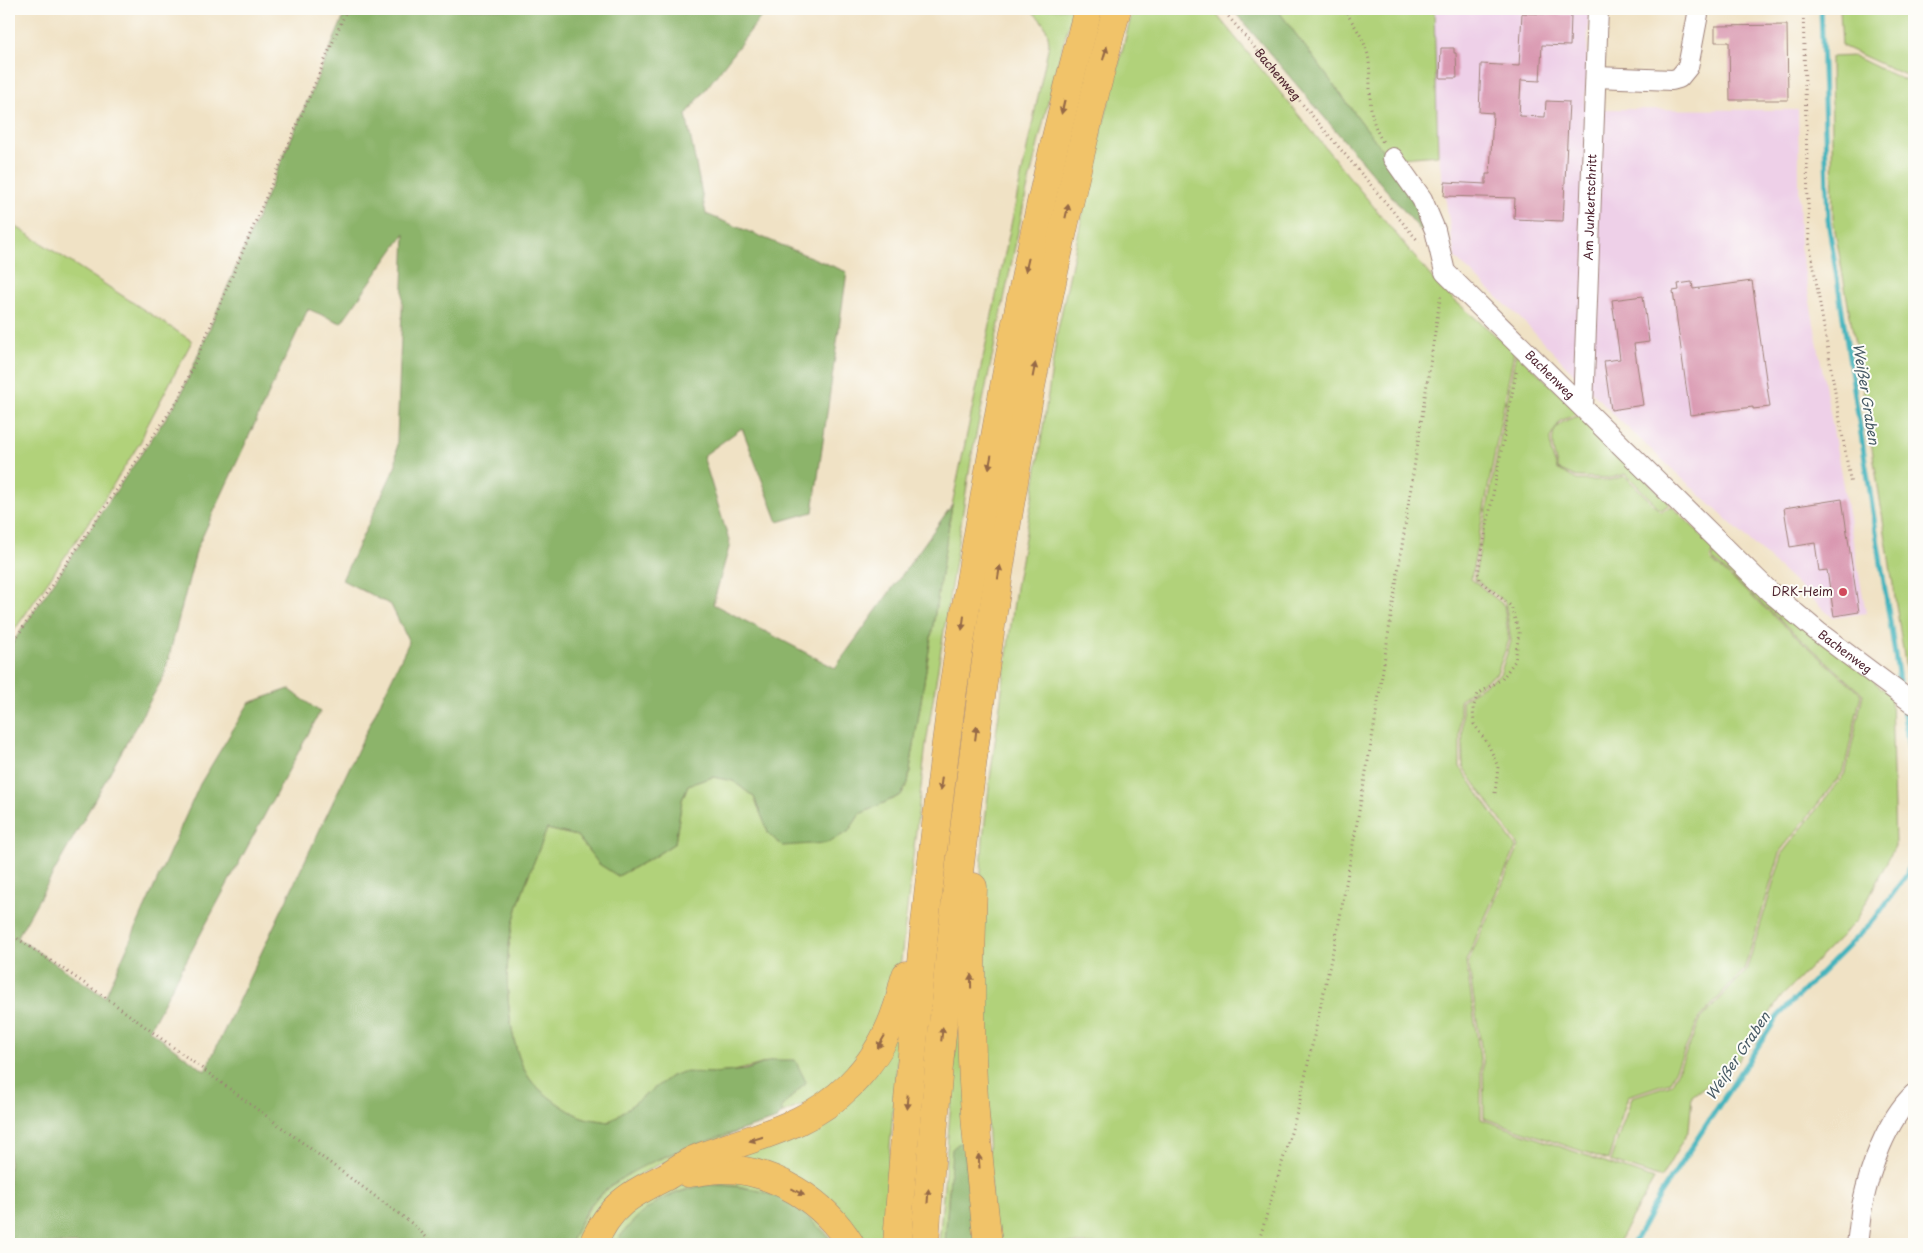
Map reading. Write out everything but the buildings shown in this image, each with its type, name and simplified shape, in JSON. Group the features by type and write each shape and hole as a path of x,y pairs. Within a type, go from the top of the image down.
{"highway":[{"path":"897,1244 914,1022 924,932 950,711 984,491 1022,287 1065,99 1088,9"},
{"path":"925,1244 939,1064 966,816 999,571 1027,408 1074,179 1101,65 1117,9"},
{"path":"966,816 974,883 971,952 972,1058 980,1173 988,1244"},
{"path":"593,1244 598,1231 614,1209 629,1196 696,1158 792,1125 821,1108 838,1095 861,1072 882,1041 897,1008 904,981 924,932"},
{"path":"666,1176 723,1169 766,1178 804,1195 812,1201 834,1222 850,1244"}],"street":[{"name":"Am Junkertschritt","path":"1583,407 1598,9"},
{"path":"1596,77 1672,80 1679,78 1688,67 1700,9"},
{"path":"1393,158 1422,199 1435,230 1445,272"},
{"name":"Bachenweg","path":"1445,272 1770,592 1818,632 1913,703"},
{"path":"1857,1244 1862,1207 1874,1164 1892,1122 1899,1110 1914,1094"}],"path":[{"path":"9,648 180,397 347,9"},
{"name":"Bachenweg","path":"1222,9 1422,246"},
{"path":"1344,9 1358,31 1366,50 1370,109 1373,122 1393,158"},
{"path":"1803,9 1809,240 1851,485"},
{"path":"1258,1244 1298,1109 1339,923 1374,727 1445,272"},
{"path":"1495,793 1498,767 1489,746 1474,724 1473,708 1478,694 1502,679 1515,661 1518,632 1511,606 1481,582 1478,573 1516,372 1524,349"},
{"path":"9,932 105,998 382,1201 414,1225 433,1244"}],"shaded area":[{"path":"1433,9 1589,9 1585,109 1798,110 1800,246 1866,613 1833,618 1618,419 1517,315 1455,258 1439,158"}],"green space":[{"path":"347,9 767,9 686,115 706,214 847,272 813,512 778,522 742,428 703,456 730,544 713,604 835,668 952,505 908,783 901,795 860,814 848,832 826,843 782,846 769,834 754,797 733,781 713,777 688,785 682,800 675,843 618,876 599,864 577,836 547,829 518,906 511,933 507,968 509,1011 517,1053 524,1070 533,1083 561,1106 579,1116 609,1122 671,1076 683,1072 714,1073 746,1070 773,1060 795,1060 806,1082 782,1107 782,1113 777,1119 681,1150 657,1160 614,1183 588,1208 570,1244 9,1244 9,648 180,397","holes":["405,233 396,465 342,580 391,605 409,642 205,1071 149,1030 320,712 289,689 249,703 200,784 105,997 17,938 164,676 197,548 308,309 341,323"]},
{"path":"1029,9 1073,9 1053,81 1024,203 972,454 926,744 901,960 890,1006 834,1092 658,1165 622,1184 596,1210 577,1244 570,1244 578,1226 595,1199 625,1175 648,1163 689,1148 782,1107 800,1088 773,1060 729,1072 687,1073 671,1076 609,1122 579,1116 549,1097 533,1083 524,1070 517,1053 509,1011 507,968 511,933 527,880 547,829 577,836 599,864 618,876 652,858 675,843 682,800 688,785 713,777 733,781 754,797 769,834 825,843 848,832 860,814 901,795 908,783 952,505 1049,44 1044,24"},
{"path":"1133,9 1212,9 1441,289 1514,351 1471,579 1504,605 1509,640 1497,673 1460,699 1460,767 1516,847 1466,961 1481,1065 1481,1119 1654,1179 1617,1244 993,1244 978,927 983,838 1016,587 1033,494 1057,334 1096,151"},
{"path":"1232,9 1277,9 1389,159 1419,211 1434,246"},
{"path":"1277,9 1434,9 1438,155 1389,159"},
{"path":"1840,9 1914,9 1914,79 1842,46"},
{"path":"1854,56 1914,85 1914,693 1909,689 1863,389 1833,219 1831,57"},
{"path":"9,222 192,341 141,441 99,507 9,638"},
{"path":"1516,352 1579,413 1560,421 1550,438 1551,452 1557,469 1577,480 1611,480 1625,476 1661,512 1672,506 1715,549 1710,559 1861,694 1844,771 1781,850 1744,970 1699,1019 1670,1082 1628,1096 1608,1160 1484,1118 1483,1060 1468,962 1519,846 1463,767 1462,700 1500,674 1511,641 1505,602 1474,579"},
{"path":"1581,415 1670,504 1661,510 1626,474 1610,478 1576,477 1558,469 1553,444 1554,431 1563,422"},
{"path":"1717,550 1891,696 1895,846 1857,920 1781,997 1737,1062 1692,1096 1689,1130 1661,1178 1610,1161 1632,1097 1672,1084 1701,1019 1746,971 1783,852 1846,772 1863,694 1712,559"},
{"path":"962,970 975,1201 949,1186 945,1244 939,1244"},
{"path":"900,1026 882,1244 858,1244 736,1153 770,1141"},
{"path":"959,1143 964,1144 975,1244 945,1244 952,1149"},
{"path":"743,1179 806,1205 835,1244 795,1208 773,1195 743,1187 723,1185 687,1189 654,1204 640,1215 615,1244 608,1244 623,1220 633,1210 668,1189 696,1181"},
{"path":"705,1185 748,1188 778,1198 801,1212 835,1244 615,1244 624,1231 654,1204 677,1193"}],"waterway":[{"name":"Weißer Graben","path":"1821,9 1828,220 1900,687"},
{"name":"Weißer Graben","path":"1902,702 1914,781"},
{"name":"Weißer Graben","path":"1633,1244 1660,1195 1778,1016 1874,920 1907,874 1914,848"}],"place":[{"name":"DRK-Heim","path":"1843,592"}]}
